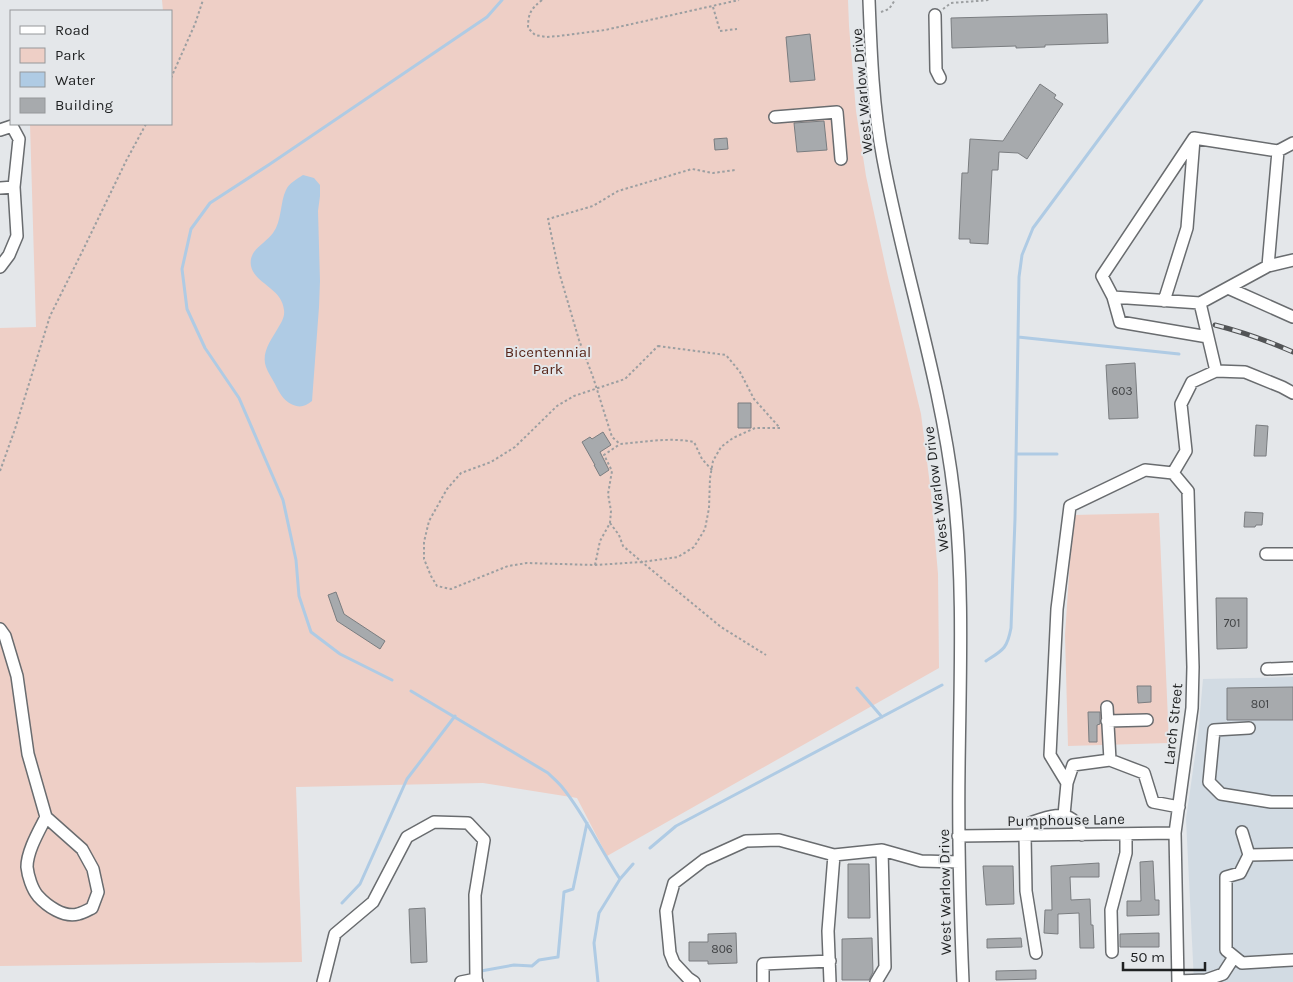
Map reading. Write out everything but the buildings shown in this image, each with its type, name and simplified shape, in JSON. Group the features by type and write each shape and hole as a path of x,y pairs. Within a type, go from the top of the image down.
{"street":[{"name":"West Warlow Drive","path":"869,0 875,98 883,157 894,215 947,442 959,542 961,594 958,862 963,982"},
{"path":"934,14 936,70 940,78"},
{"path":"775,117 837,112 841,159"},
{"path":"0,130 12,126 19,139 14,187 16,236 9,255 0,267"},
{"path":"1194,138 1278,151 1293,143"},
{"path":"1194,138 1102,276 1113,297 1120,322 1208,337"},
{"path":"1164,301 1187,228 1194,138"},
{"path":"1268,266 1278,151"},
{"path":"0,188 14,187"},
{"path":"1113,297 1200,303 1268,266 1293,260"},
{"path":"1228,288 1293,318"},
{"path":"1200,303 1216,371"},
{"path":"1066,783 1050,755 1057,609 1070,506 1145,470 1173,473 1186,451 1182,404 1192,382 1216,371 1245,372 1293,393"},
{"name":"Larch Street","path":"1173,473 1188,491 1193,667 1192,708 1175,833 1178,982"},
{"path":"1266,554 1293,554"},
{"path":"0,629 17,676 28,754 46,817 82,849 94,869 98,892 92,908 78,914 66,914 51,907 37,895 29,878 27,865 32,846 46,817"},
{"path":"1268,669 1293,668"},
{"path":"1107,706 1110,760"},
{"path":"1107,721 1147,720"},
{"path":"1249,728 1214,730 1209,782 1221,794 1271,802 1293,802"},
{"path":"1064,815 1066,783 1073,765 1110,760 1144,773 1153,802 1178,807"},
{"path":"1036,953 1026,891 1025,836 1030,822 1048,816 1064,815 1076,822 1082,835"},
{"path":"322,982 335,934 373,902 407,837 434,822 468,823 484,840 475,895 477,981 461,982"},
{"path":"1242,832 1249,855 1240,873 1226,877 1226,950 1242,963 1293,960"},
{"name":"Pumphouse Lane","path":"958,836 1175,833"},
{"path":"1112,952 1111,910 1126,853 1126,834"},
{"path":"694,982 674,963 675,952 666,911 674,883 704,860 746,841 779,840 834,855 882,850 921,861 958,862"},
{"path":"876,982 885,967 882,850"},
{"path":"1249,855 1293,854"},
{"path":"830,982 828,931 834,855"},
{"path":"1178,982 1206,981 1222,974 1234,957"},
{"path":"763,982 763,964 830,961"}],"path":[{"path":"172,76 196,24 203,0"},
{"path":"542,0 532,8 528,17 528,28 535,35 546,37 605,30 739,0"},
{"path":"870,17 889,9 895,0"},
{"path":"934,14 951,3 990,0"},
{"path":"712,7 720,31 737,29"},
{"path":"0,471 50,316 145,125"},
{"path":"620,444 612,437 579,340 559,272 548,218 593,206 618,191 692,169 713,173 734,170"},
{"path":"658,346 726,355 740,372 754,399 780,428 755,428 733,438 721,447 714,461 712,471 709,508 705,528 694,547 678,557 642,562 595,565 528,563 508,566 451,589 437,586 424,559 424,542 429,521 447,489 461,473 491,462 516,447 557,406 574,396 626,379 658,346"},
{"path":"595,565 600,541 610,523 611,511 608,494 612,471 604,455 620,444 684,440 694,442 702,458 712,471"},
{"path":"610,523 619,535 623,546 721,627 766,655"}],"shaded area":[{"path":"1293,677 1293,982 1194,982 1186,819 1198,735 1203,679"}],"green space":[{"name":"Bicentennial Park","path":"162,0 848,0 856,111 866,176 921,414 931,493 938,574 939,668 607,856 577,798 483,783 296,787 302,962 0,966 0,328 36,327 30,125 172,125 172,10 163,10"},
{"path":"1159,513 1169,743 1068,746 1065,635 1073,515"}],"water":[{"path":"303,175 314,178 320,185 318,211 320,281 312,401 304,406 297,406 283,398 266,367 266,352 283,320 284,310 279,296 253,272 251,260 255,251 270,237 276,228 287,188 293,181"}],"waterway":[{"path":"392,680 340,654 311,632 299,596 296,560 283,500 239,398 205,348 187,309 182,269 191,229 210,203 487,17 502,0"},
{"path":"986,661 1006,645 1011,628 1015,519 1019,277 1022,255 1033,228 1202,0"},
{"path":"1018,337 1179,354"},
{"path":"1016,454 1057,454"},
{"path":"650,848 676,826 942,685"},
{"path":"857,688 882,717"},
{"path":"411,691 548,773 562,787 578,809 620,879"},
{"path":"342,903 360,884 407,779 455,716"},
{"path":"481,971 514,965 532,966 539,960 558,957 564,892 573,889 587,823"},
{"path":"598,982 594,943 599,913 620,879 633,864"}],"railway":[{"path":"1215,325 1255,337 1293,352"}]}
